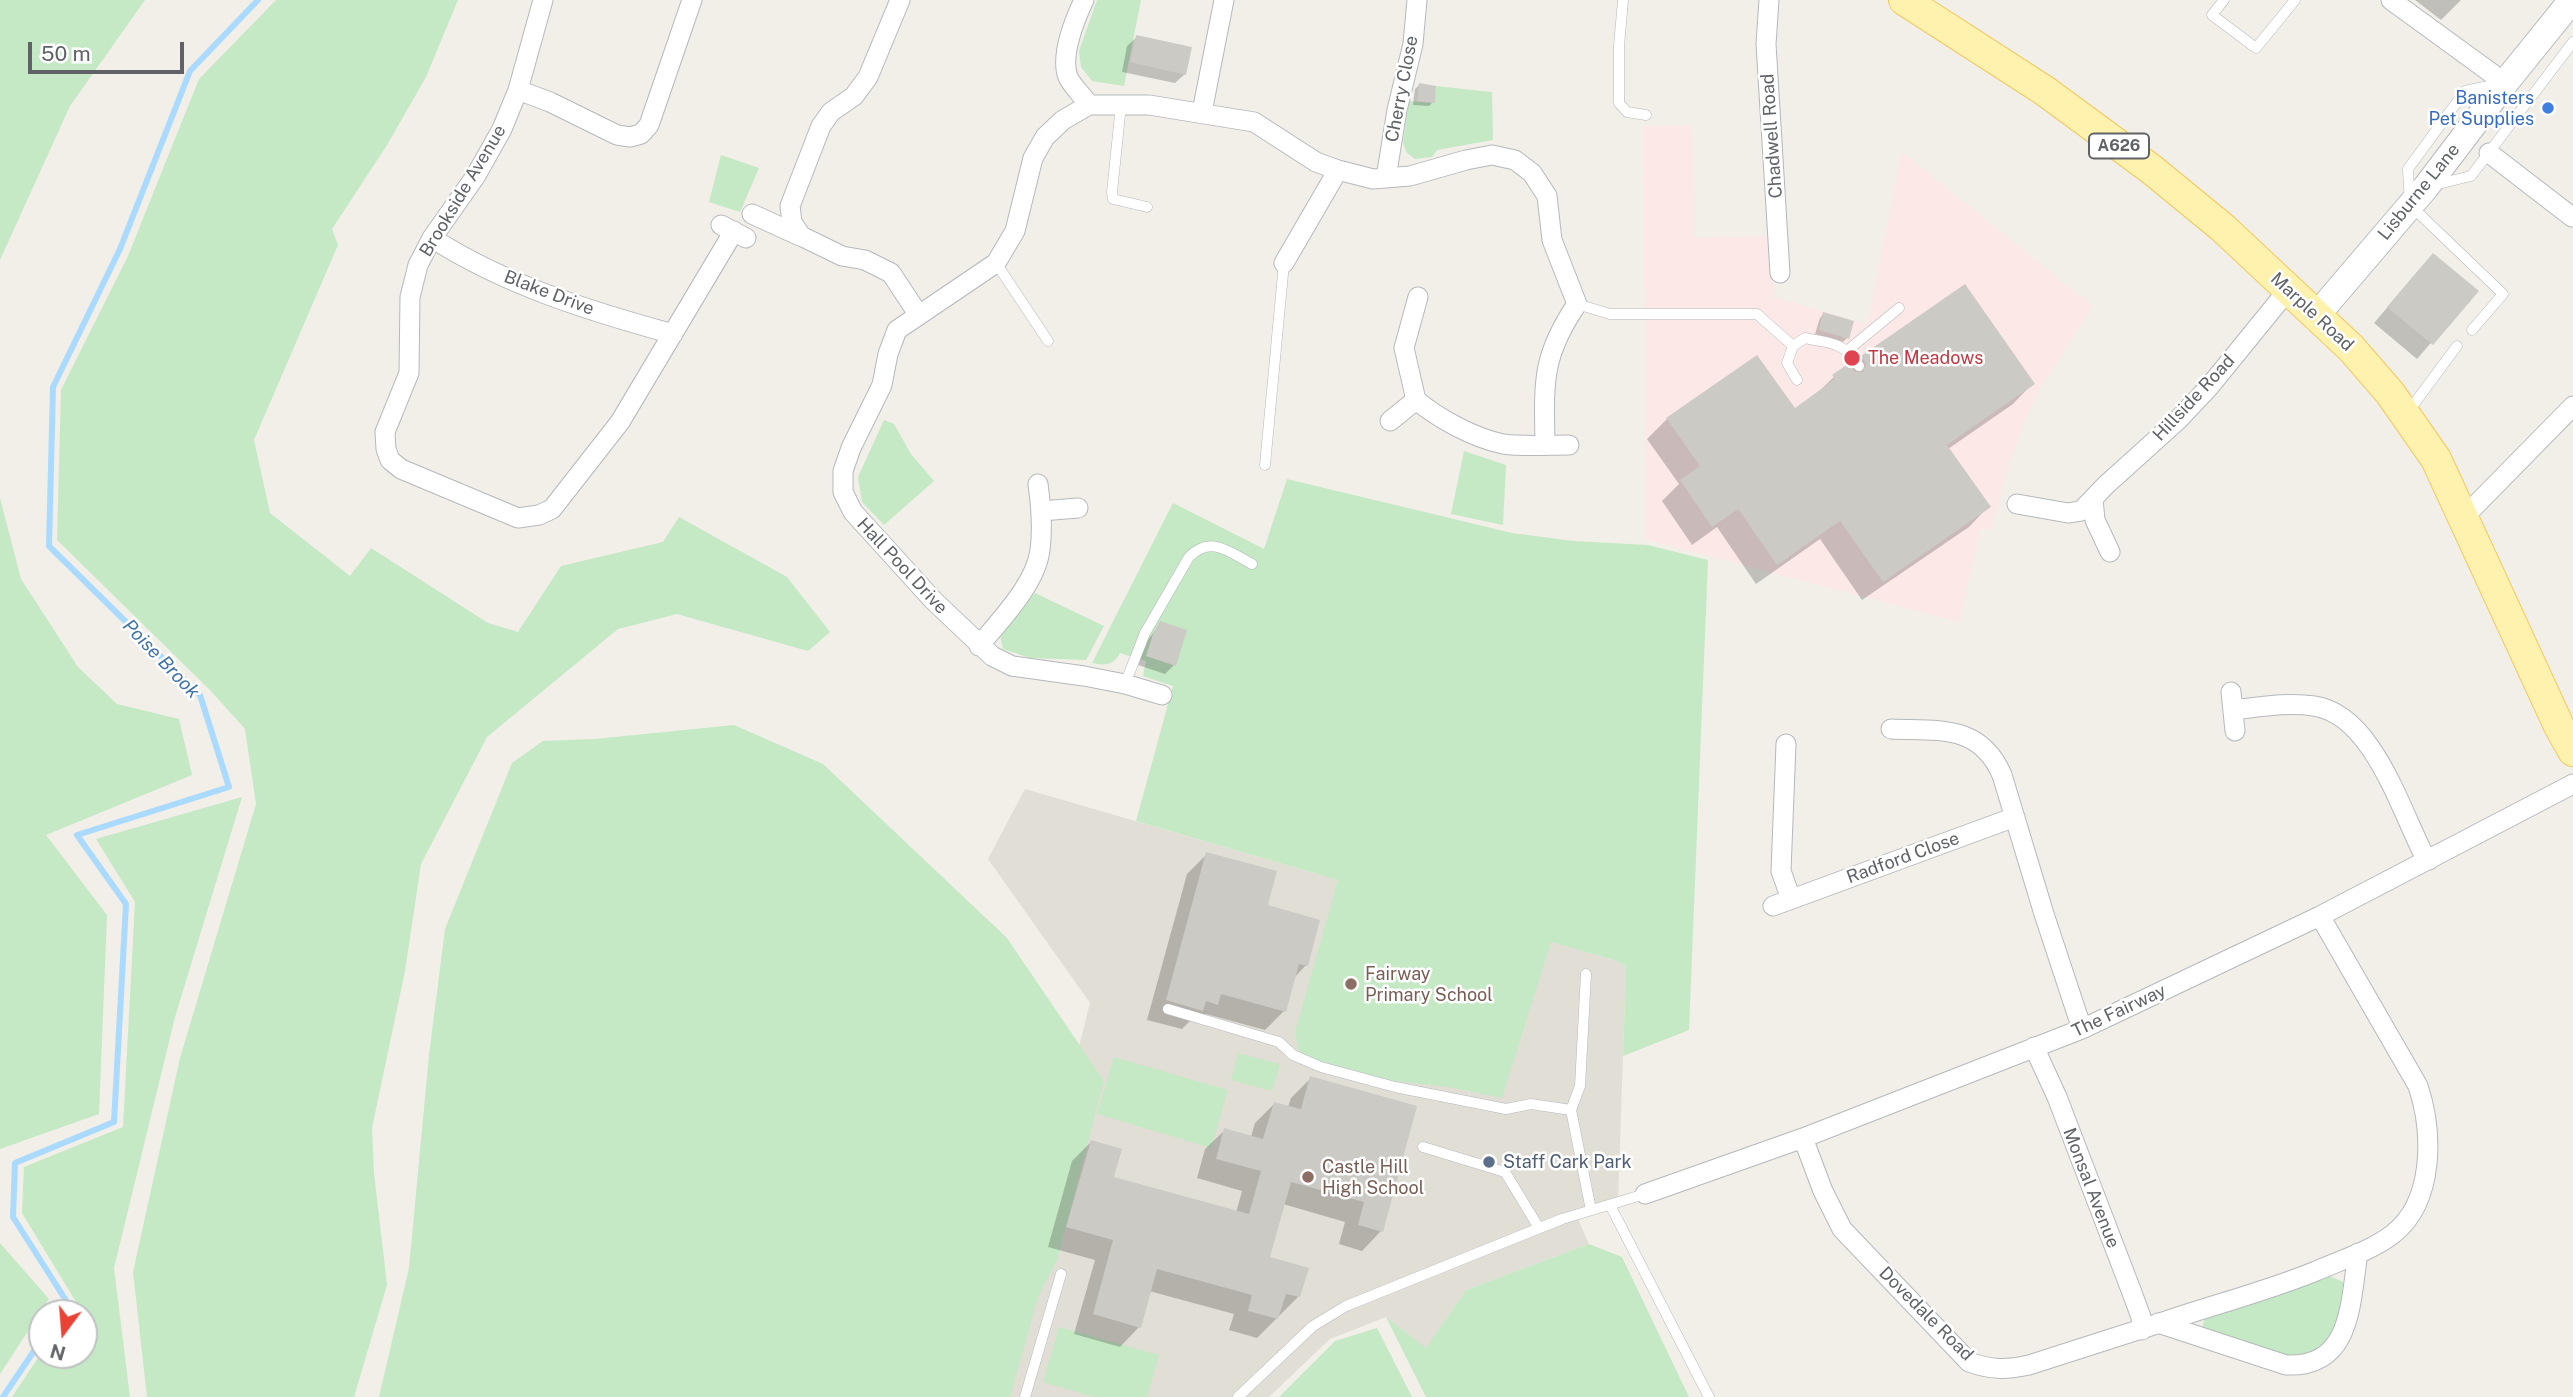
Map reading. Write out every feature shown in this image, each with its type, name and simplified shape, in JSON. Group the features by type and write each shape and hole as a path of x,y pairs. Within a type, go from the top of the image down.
{"main road":[{"name":"Marple Road","path":"1904,0 2045,91 2151,169 2223,228 2351,348 2390,393 2436,459 2573,751"}],"street":[{"name":"Brookside Avenue","path":"543,0 518,90 502,129 475,177 432,238 418,265 410,297 409,373 385,432 390,460 401,469 518,518 539,516 552,509 620,422 734,231"},
{"path":"518,90 550,102 617,135 630,137 641,134 649,125 692,0"},
{"path":"801,236 792,222 790,206 821,125 831,112 854,96 868,77 900,0"},
{"path":"1084,0 1067,44 1068,76 1089,104 1149,105 1254,122 1316,162 1373,179 1410,176 1492,155 1515,160 1532,173 1547,195 1552,240 1577,304 1550,353 1544,386 1545,445"},
{"path":"1202,112 1224,0"},
{"name":"Cherry Close","path":"1386,178 1397,110 1413,44 1417,0"},
{"name":"Chadwell Road","path":"1769,0 1766,44 1780,273"},
{"path":"2391,0 2505,83"},
{"name":"Lisburne Lane","path":"2316,316 2418,196 2572,0"},
{"name":"Hall Pool Drive","path":"1089,104 1063,120 1045,137 1033,158 1015,231 996,263 897,330 887,354 882,385 851,448 843,471 843,492 853,512 979,646 1012,666 1125,684 1162,695"},
{"path":"2489,153 2572,217"},
{"path":"1284,263 1338,170"},
{"path":"752,214 842,256 864,260 891,273 918,314"},
{"name":"Blake Drive","path":"432,238 454,252 551,297 673,334"},
{"name":"Hillside Road","path":"2017,504 2068,513 2081,511 2178,420 2209,387 2288,290"},
{"path":"1418,298 1405,348 1416,400 1435,416 1488,440 1506,444 1569,445"},
{"path":"1390,421 1416,400"},
{"path":"2463,518 2573,406"},
{"path":"979,646 1024,590 1040,553 1041,511 1038,484"},
{"path":"2092,499 2095,520 2110,552"},
{"path":"1041,511 1078,508"},
{"path":"2235,731 2232,701 2295,704 2326,709 2349,722 2372,746 2422,851 2429,860"},
{"path":"1891,729 1924,723 1971,738 1996,759 2082,1029"},
{"name":"Radford Close","path":"1786,744 1778,769 1782,902 2015,817"},
{"name":"The Fairway","path":"1645,1194 1803,1138 2082,1029 2320,916 2573,785"},
{"name":"Dovedale Road","path":"1803,1138 1823,1191 1842,1228 1969,1362 1988,1369 2008,1370 2275,1288 2358,1253 2393,1234 2412,1211 2428,1162 2429,1135 2426,1109 2418,1086 2320,916"},
{"name":"Monsal Avenue","path":"2035,1047 2057,1097 2141,1317 2150,1327"},
{"path":"2150,1327 2286,1365 2298,1366 2313,1362 2326,1356 2345,1330 2358,1253"}],"lane":[{"path":"1623,0 1619,46 1619,103 1627,112 1646,115"},
{"path":"2224,0 2212,15 2256,48 2295,0"},
{"path":"2472,330 2503,294 2418,196 2471,176 2573,42"},
{"path":"1121,105 1112,192 1114,199 1121,202 1147,207"},
{"path":"996,263 1048,341"},
{"path":"1265,466 1284,263"},
{"path":"1577,304 1610,314 1757,314 1793,346"},
{"path":"1848,350 1899,308"},
{"path":"1797,380 1787,363 1793,346 1805,338 1837,344 1848,350 1859,366"},
{"path":"2405,415 2457,346"},
{"path":"1125,684 1145,633 1189,557 1199,547 1220,547 1252,564"},
{"path":"1586,974 1580,1086 1571,1110 1591,1210"},
{"path":"1168,1009 1279,1042 1293,1055 1321,1067 1395,1087 1506,1109 1531,1104 1571,1110"},
{"path":"1423,1147 1505,1172 1539,1228"},
{"path":"1238,1397 1313,1326 1346,1306 1539,1228 1645,1194"},
{"path":"1609,1205 1709,1397"},
{"path":"1025,1397 1061,1274"}],"shaded area":[{"name":"The Meadows","path":"1692,125 1694,237 1769,236 1774,297 1867,324 1902,152 2093,306 2038,392 2022,427 1991,530 1981,528 1959,622 1645,539 1644,126"},
{"path":"1025,789 1617,961 1626,966 1618,1202 1576,1215 1589,1244 1466,1290 1426,1349 1386,1317 1330,1339 1269,1397 990,1397 1090,1003 988,859"}],"green space":[{"path":"0,0 145,0 70,106 0,260"},
{"path":"276,0 458,0 426,77 387,145 332,229 338,245 254,440 270,513 350,576 371,548 488,623 518,632 561,566 663,542 679,517 787,577 830,632 808,651 677,614 618,629 487,737 421,864 405,971 372,1128 374,1173 387,1285 354,1397 147,1397 133,1272 180,1058 256,804 245,729 210,690 57,540 61,390 128,256 199,79"},
{"path":"1097,0 1141,0 1124,86 1092,81 1081,67 1079,51"},
{"path":"1436,86 1492,92 1493,140 1437,150 1432,157 1415,159 1406,152 1403,142 1409,101 1434,103"},
{"path":"721,155 759,168 740,212 709,202"},
{"path":"884,420 894,424 911,454 934,481 884,525 862,502 858,477"},
{"path":"1464,451 1506,465 1503,525 1451,514"},
{"path":"1287,479 1512,533 1573,541 1648,545 1708,560 1689,1030 1623,1056 1626,966 1551,942 1502,1098 1449,1087 1393,1081 1308,1058 1298,1049 1295,1032 1338,880 1136,821 1173,686 1143,676 1146,661 1120,653 1109,664 1092,663 1173,503 1264,549"},
{"path":"0,498 21,579 78,667 117,704 179,719 192,775 46,835 107,915 99,1114 0,1149"},
{"path":"1035,593 1104,626 1086,660 1030,658 1003,649 1000,635"},
{"path":"734,725 823,764 1007,938 1104,1081 1057,1260 1038,1297 1010,1397 379,1397 409,1268 429,1055 445,929 512,763 543,741 595,739"},
{"path":"242,797 175,1017 114,1268 130,1397 12,1397 31,1369 98,1369 98,1299 74,1299 22,1213 24,1167 123,1127 135,902 96,839"},
{"path":"1238,1053 1280,1064 1272,1091 1231,1080"},
{"path":"1114,1057 1228,1090 1211,1148 1097,1114"},
{"path":"0,1243 49,1299 28,1299 28,1331 0,1374"},
{"path":"1589,1244 1622,1257 1689,1397 1426,1397 1386,1317 1426,1348 1466,1290"},
{"path":"2328,1275 2347,1284 2341,1322 2322,1348 2295,1358 2201,1332 2205,1317"},
{"path":"1059,1327 1159,1355 1147,1397 1094,1397 1043,1382"},
{"path":"1377,1328 1412,1397 1279,1397 1335,1341"}],"building":[{"path":"1136,35 1192,47 1186,75 1130,62"},
{"path":"1419,83 1436,86 1435,103 1417,101"},
{"path":"2433,253 2479,291 2433,345 2387,307"},
{"path":"1965,284 2035,384 1947,445 1991,507 1883,582 1840,521 1777,565 1738,509 1712,527 1680,480 1700,466 1666,418 1757,355 1795,408 1835,379 1832,375 1848,364 1855,372 1863,372 1866,364 1861,356"},
{"path":"1823,312 1854,321 1849,339 1819,330"},
{"path":"1160,621 1187,630 1176,666 1146,656"},
{"path":"1206,852 1277,871 1268,905 1320,920 1308,966 1299,964 1286,1012 1221,994 1218,1005 1206,1001 1203,1011 1166,1000"},
{"path":"1310,1076 1417,1106 1383,1232 1358,1225 1364,1202 1291,1182 1270,1257 1309,1268 1300,1297 1286,1294 1278,1319 1248,1311 1252,1295 1157,1269 1141,1328 1093,1314 1113,1240 1066,1227 1091,1140 1122,1149 1114,1177 1249,1214 1261,1171 1216,1159 1224,1128 1263,1139 1274,1102 1301,1109"}],"waterway":[{"name":"Poise Brook","path":"65,1299 13,1217 15,1163 114,1122 126,904 77,835 229,787 200,695 49,546 53,387 120,249 190,71 258,0"},
{"name":"Poise Brook","path":"3,1397 28,1360"}],"place":[{"name":"Banisters Pet Supplies","path":"2548,108"},
{"name":"The Meadows","path":"1852,358"},
{"name":"Fairway Primary School","path":"1351,984"},
{"name":"Staff Cark Park","path":"1489,1162"},
{"name":"Castle Hill High School","path":"1308,1177"}]}
